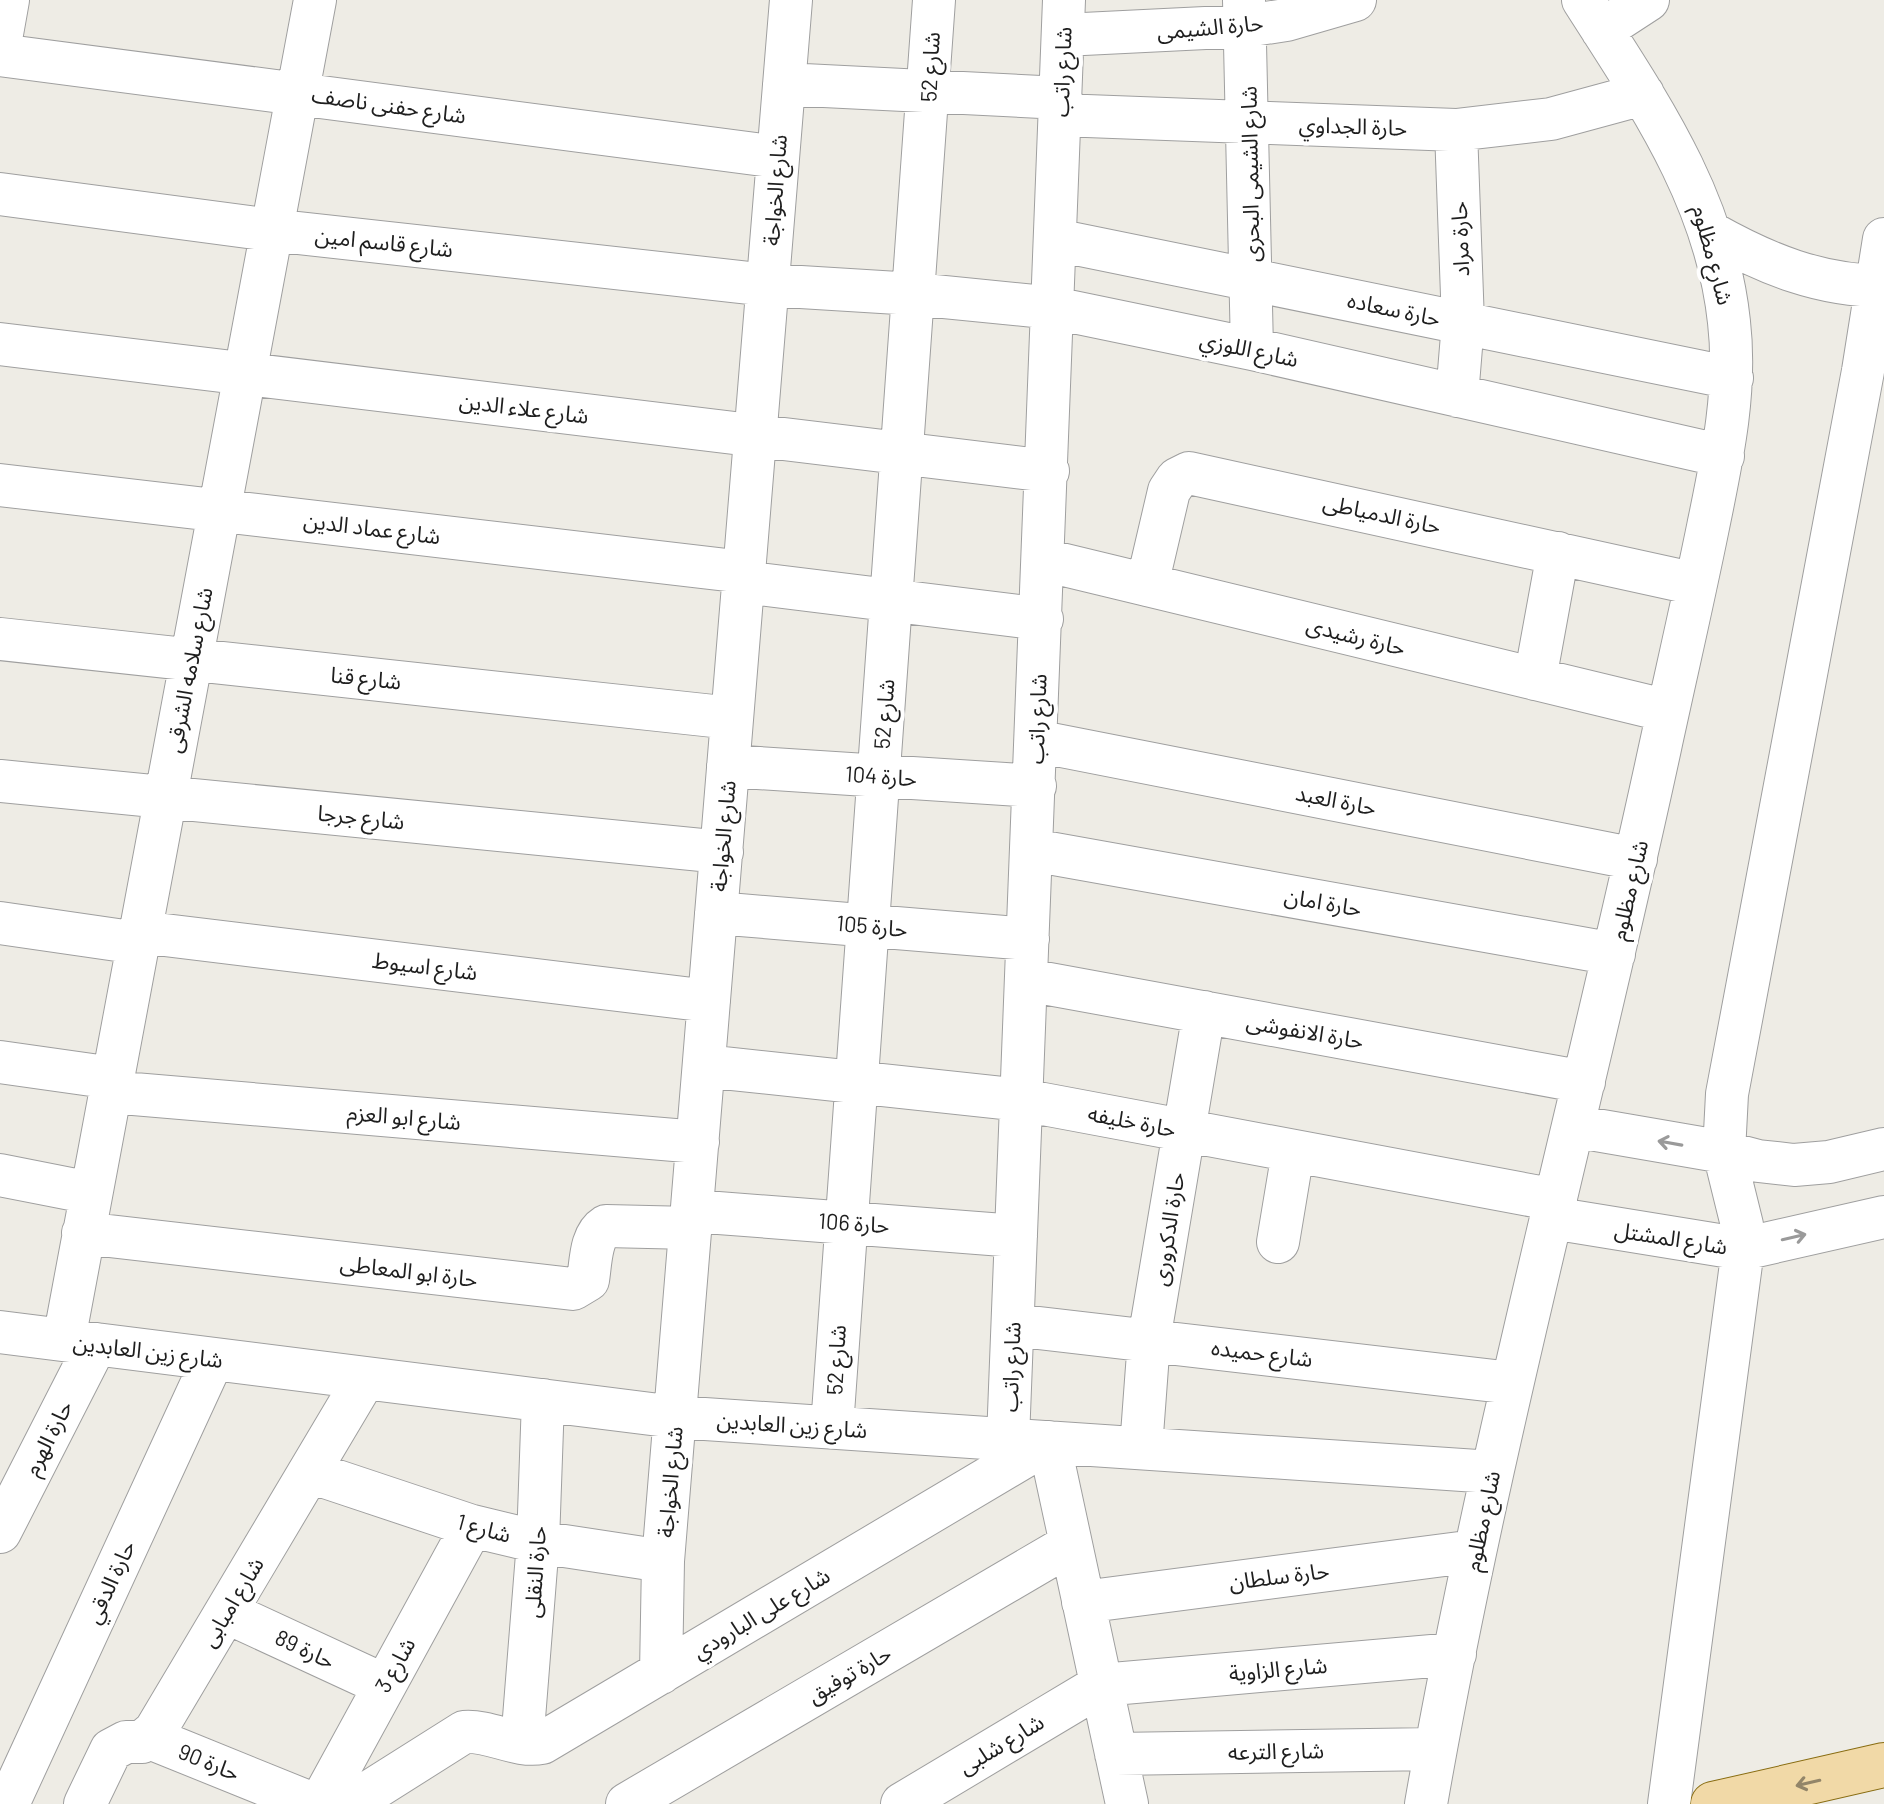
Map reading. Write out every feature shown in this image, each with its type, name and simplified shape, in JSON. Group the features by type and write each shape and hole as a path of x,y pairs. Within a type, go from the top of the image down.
{"main road":[{"path":"1713,1804 1873,1780"}],"street":[{"path":"0,45 8,0"},
{"name":"شارع سلامه الشرقى","path":"80,1342 83,1233 315,0"},
{"name":"شارع الخواجة","path":"661,1673 663,1561 791,0"},
{"name":"شارع 52","path":"832,1427 934,0"},
{"name":"حارة الشيمى","path":"1064,18 1245,13 1286,20 1355,0"},
{"path":"1592,15 1648,0"},
{"name":"شارع الشيمى البحرى","path":"1245,13 1252,349"},
{"name":"شارع مظلوم","path":"1426,1804 1492,1472 1636,859 1696,584 1723,456 1732,378 1725,293 1711,233 1676,150 1592,15"},
{"name":"شارع راتب","path":"1008,1439 1064,18"},
{"name":"شارع حفنى ناصف","path":"0,55 778,157"},
{"name":"حارة الجداوي","path":"784,84 928,91 1060,107 1248,122 1456,130 1551,119 1643,94"},
{"name":"حارة مراد","path":"1456,130 1463,323 1457,396"},
{"name":"شارع قاسم امين","path":"0,194 271,230 768,285"},
{"path":"1711,233 1752,256 1793,273 1835,282 1881,286"},
{"path":"1669,1804 1743,1249 1742,1225 1724,1152 1727,1094 1881,286 1884,239"},
{"name":"حارة سعاده","path":"1056,240 1732,378"},
{"name":"شارع اللوزي","path":"768,285 914,294 1054,308 1252,349 1723,456"},
{"name":"شارع علاء الدين","path":"0,344 1048,471"},
{"name":"حارة الدمياطى","path":"1147,585 1169,491 1177,479 1189,473 1696,584"},
{"name":"شارع عماد الدين","path":"0,485 744,577 892,601 1042,619"},
{"path":"1535,679 1558,553"},
{"name":"حارة رشيدى","path":"1044,560 1668,711"},
{"name":"شارع قنا","path":"0,639 732,718"},
{"name":"حارة العبد","path":"1036,741 1636,859"},
{"name":"حارة 104","path":"728,766 1035,786"},
{"name":"شارع جرجا","path":"0,781 722,852"},
{"name":"حارة امان","path":"1032,850 1614,954"},
{"name":"حارة 105","path":"716,913 1028,939"},
{"name":"شارع اسيوط","path":"0,923 709,1001"},
{"name":"حارة الانفوشى","path":"1027,980 1584,1082"},
{"name":"حارة الدكرورى","path":"1141,1448 1149,1340 1204,1012"},
{"name":"شارع ابو العزم","path":"0,1062 111,1085 698,1142"},
{"name":"حارة خليفه","path":"704,1066 1022,1100 1293,1152 1554,1209"},
{"path":"1573,1126 1794,1165 1829,1162 1884,1149"},
{"path":"1278,1242 1293,1152"},
{"path":"0,1175 91,1193"},
{"name":"شارع المشتل","path":"1554,1209 1743,1249 1884,1217"},
{"name":"حارة 106","path":"691,1220 845,1223 1016,1236"},
{"name":"حارة ابو المعاطى","path":"83,1233 573,1289 588,1280 598,1230 606,1226 691,1220"},
{"name":"شارع حميده","path":"1013,1325 1512,1383"},
{"name":"شارع زين العابدين","path":"0,1332 675,1417 1492,1472"},
{"name":"حارة الهرم","path":"0,1532 80,1342"},
{"name":"حارة الدقي","path":"8,1804 213,1359"},
{"name":"شارع امبابى","path":"150,1738 365,1378"},
{"name":"حارة النقلى","path":"522,1743 538,1542 543,1400"},
{"path":"1049,1442 1127,1804"},
{"name":"شارع على البارودي","path":"522,1743 542,1743 1049,1442"},
{"name":"شارع 1","path":"310,1472 472,1526 538,1542 663,1561"},
{"name":"شارع 3","path":"320,1804 472,1526"},
{"name":"حارة توفيق","path":"627,1804 1071,1544"},
{"name":"حارة سلطان","path":"1083,1602 1475,1551"},
{"name":"حارة 89","path":"226,1612 384,1685"},
{"name":"شارع الزاوية","path":"1101,1685 1455,1654"},
{"name":"شارع شلبى","path":"902,1804 1101,1685"},
{"path":"350,1804 464,1732 478,1731 522,1743"},
{"path":"85,1804 111,1750 126,1742 142,1742 150,1738"},
{"name":"حارة 90","path":"150,1738 313,1804"},
{"name":"شارع الترعه","path":"1116,1754 1435,1749"}]}
